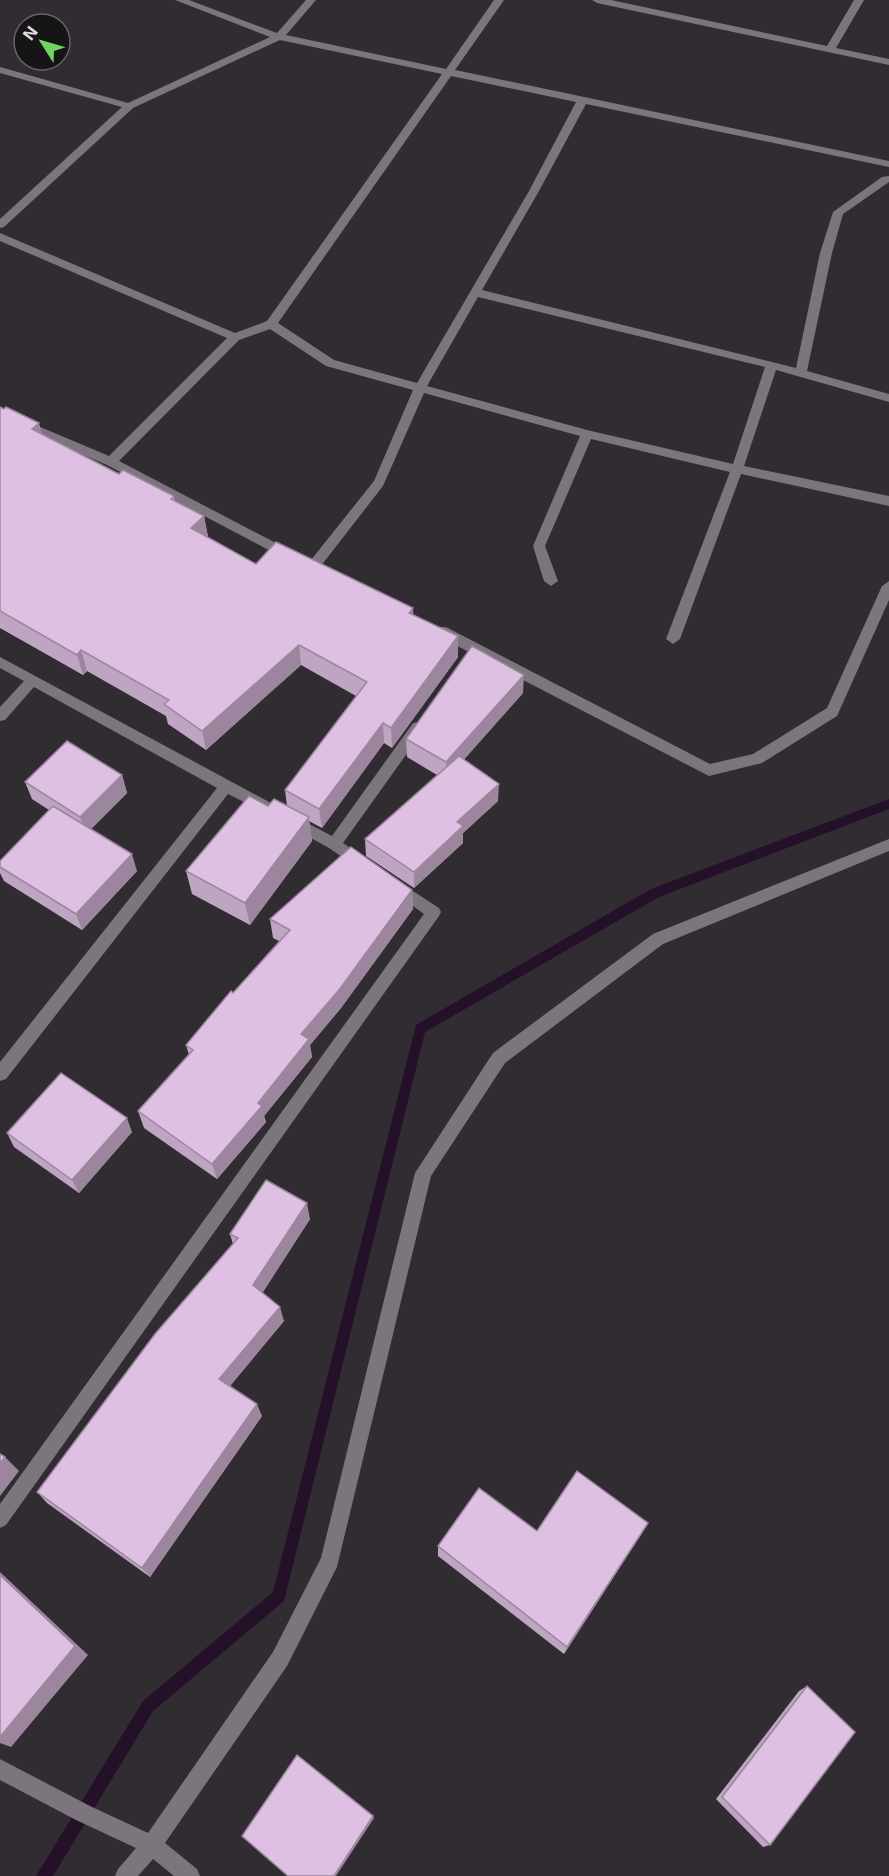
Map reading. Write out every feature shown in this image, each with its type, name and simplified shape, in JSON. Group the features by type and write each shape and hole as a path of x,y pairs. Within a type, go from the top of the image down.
{"street":[{"path":"180,0 279,37 889,164"},
{"path":"0,225 129,106 279,37 310,0"},
{"path":"111,462 235,337 271,324 499,0"},
{"path":"597,0 889,62"},
{"path":"831,50 859,0"},
{"path":"0,70 129,106"},
{"path":"0,414 111,462 317,570 379,483 420,388 534,191 582,100"},
{"path":"801,373 837,212 888,180 861,159"},
{"path":"0,237 235,337"},
{"path":"474,292 772,365 889,398"},
{"path":"271,324 330,363 587,434 736,470 889,501"},
{"path":"673,639 736,470 772,365"},
{"path":"551,581 539,546 587,434"},
{"path":"424,622 471,652 709,770 757,759 832,712 889,586"},
{"path":"0,662 334,844 434,912 0,1519"},
{"path":"0,716 32,681"},
{"path":"334,844 428,712"},
{"path":"0,1074 226,786"},
{"path":"125,1876 152,1845 280,1659 330,1560 423,1173 499,1058 658,939 889,845"},
{"path":"0,1769 83,1813 152,1845 190,1876"}],"building":[{"path":"0,407 4,409 6,407 39,423 32,429 119,474 123,470 174,496 171,499 204,516 191,528 256,564 276,542 413,608 409,613 458,636 391,728 383,723 319,809 285,790 367,682 299,645 202,731 164,704 169,700 81,650 77,655 0,611"},
{"path":"472,646 524,675 446,762 406,739"},
{"path":"67,741 122,775 80,817 25,782"},
{"path":"459,756 499,784 457,822 463,826 414,872 365,839"},
{"path":"249,796 268,806 274,799 309,817 245,903 186,871"},
{"path":"53,806 132,854 76,914 0,867 0,861"},
{"path":"351,847 412,890 339,990 301,1034 309,1039 258,1103 262,1106 212,1164 138,1111 193,1050 186,1045 231,991 233,993 290,930 270,919"},
{"path":"61,1073 127,1118 72,1180 7,1133"},
{"path":"266,1180 307,1203 253,1285 280,1307 219,1379 257,1404 142,1568 37,1492 155,1334 238,1238 230,1234"},
{"path":"577,1471 648,1523 567,1647 438,1546 479,1488 537,1531"},
{"path":"0,1575 75,1646 0,1737"},
{"path":"807,1686 855,1732 770,1845 722,1797"},
{"path":"297,1755 373,1816 334,1876 288,1876 242,1836"}],"waterway":[{"path":"44,1876 148,1706 279,1596 420,1029 655,893 889,804"}]}
